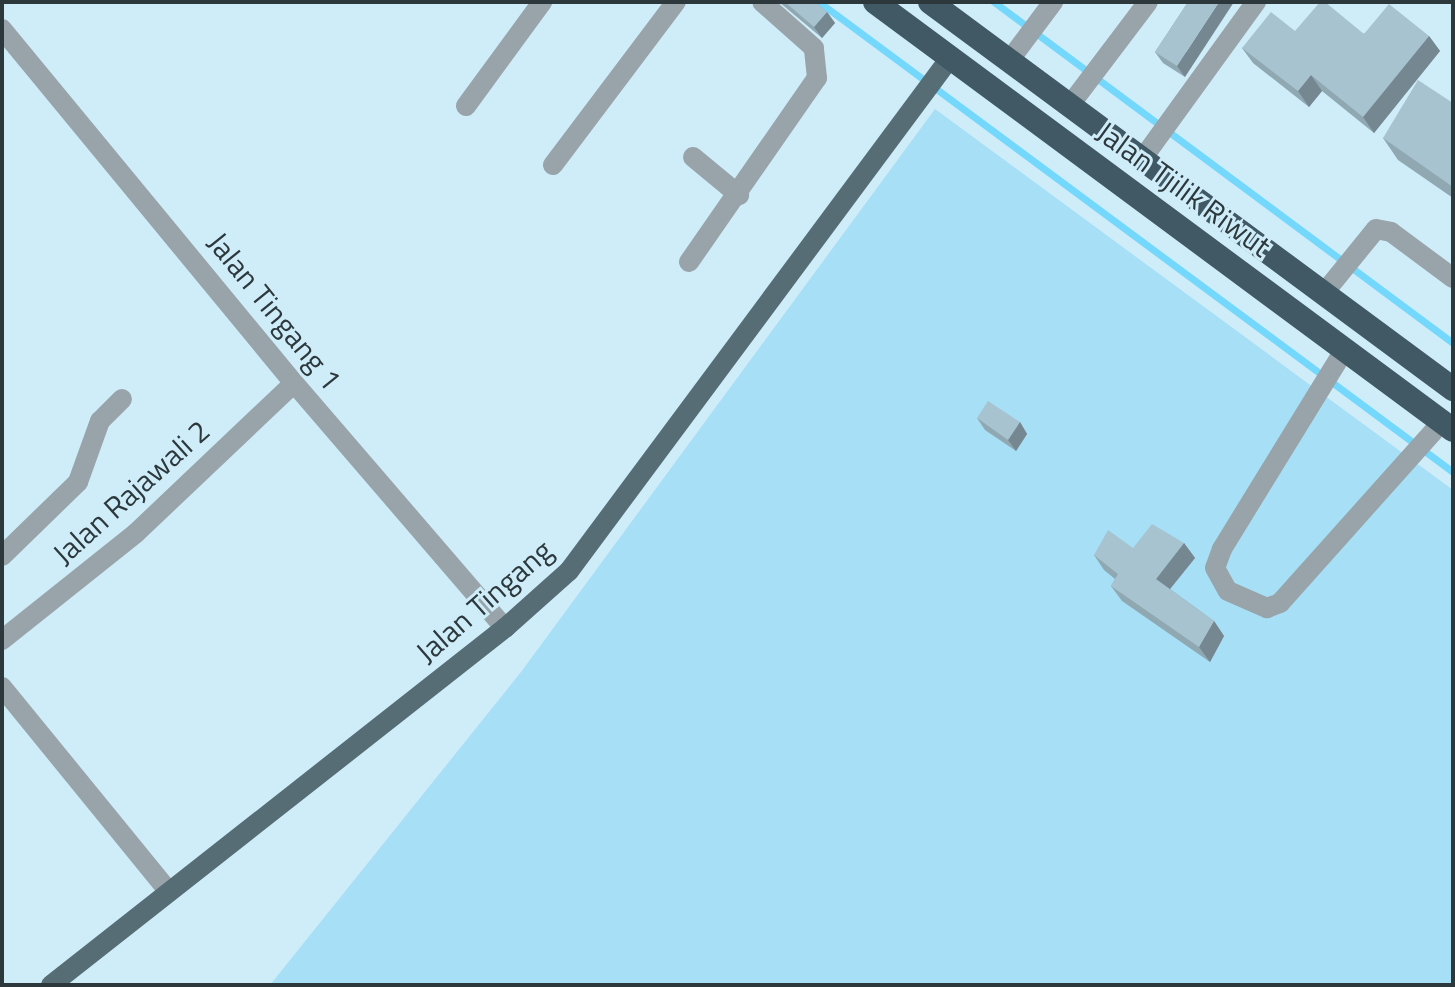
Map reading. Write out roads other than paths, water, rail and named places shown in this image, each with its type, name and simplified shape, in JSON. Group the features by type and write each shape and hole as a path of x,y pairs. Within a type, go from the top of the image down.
{"highway":[{"name":"Jalan Tjilik Riwut","path":"875,2 1448,426"},
{"name":"Jalan Tjilik Riwut","path":"930,2 1453,389"}],"main road":[{"name":"Jalan Tingang","path":"60,982 169,892 505,628 589,547 950,58"}],"street":[{"path":"466,106 542,2"},
{"path":"553,165 676,2"},
{"path":"689,262 739,195 754,164 817,78 819,66 803,34 762,2"},
{"path":"1009,61 1053,2"},
{"path":"1070,105 1148,2"},
{"path":"1143,158 1256,2"},
{"name":"Jalan Tingang 1","path":"3,32 294,383 505,628"},
{"path":"693,157 739,195"},
{"path":"1324,293 1376,229 1391,232 1453,278"},
{"path":"1345,349 1222,549 1215,568 1228,591 1267,608 1280,603 1448,426"},
{"name":"Jalan Rajawali 2","path":"8,635 125,543 294,383"},
{"path":"2,556 78,482 100,421 122,399"},
{"path":"2,612 8,635"},
{"path":"2,687 169,892"}],"waterway":[{"path":"819,2 1453,472"},
{"path":"994,2 1453,343"}]}
